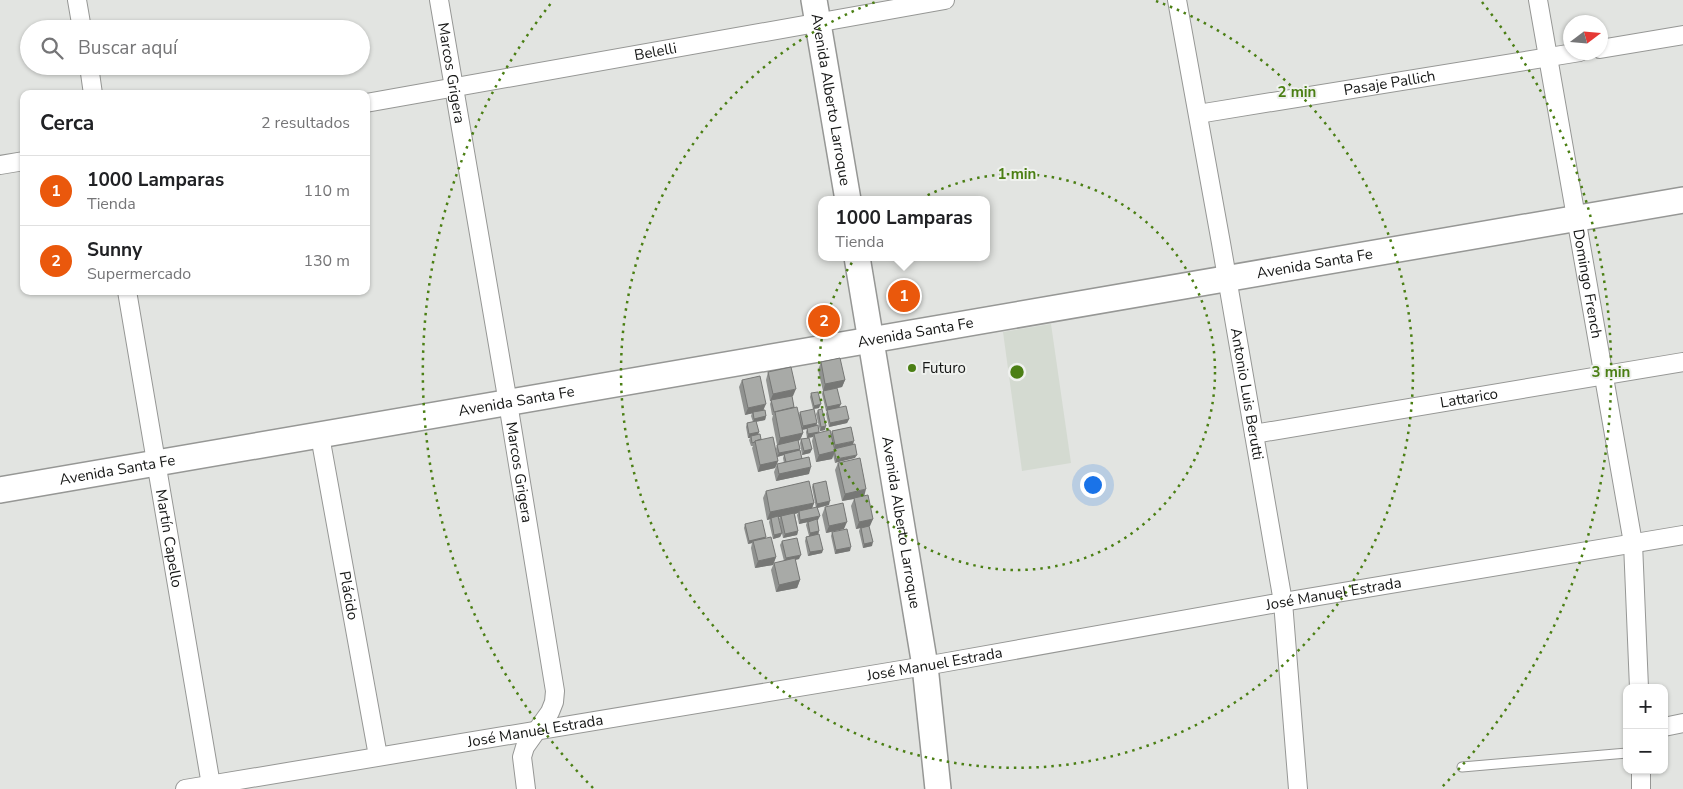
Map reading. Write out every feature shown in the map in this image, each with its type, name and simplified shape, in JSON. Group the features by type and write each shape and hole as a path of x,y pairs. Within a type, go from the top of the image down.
{"main road":[{"name":"Avenida Alberto Larroque","path":"816,11 847,196"},
{"name":"Avenida Santa Fe","path":"0,490 1683,200"},
{"name":"Avenida Alberto Larroque","path":"859,261 925,666 938,789"}],"street":[{"path":"77,0 80,20"},
{"name":"Marcos Grigera","path":"439,0 555,691 550,712 525,747 522,757 526,789"},
{"name":"Belelli","path":"370,102 454,87 816,11 945,0"},
{"name":"Antonio Luis Berutti","path":"1177,0 1283,602 1298,789"},
{"name":"Domingo French","path":"1538,0 1633,543 1639,684"},
{"path":"1608,48 1683,36"},
{"name":"Pasaje Pallich","path":"1198,114 1563,55"},
{"path":"90,75 92,90"},
{"path":"0,165 20,162"},
{"name":"Martín Capello","path":"128,295 211,785"},
{"name":"Lattarico","path":"1254,434 1683,362"},
{"name":"Plácido","path":"320,436 378,756"},
{"name":"José Manuel Estrada","path":"185,789 925,666 1283,602 1683,535"},
{"path":"1668,726 1683,722"},
{"path":"1641,774 1641,789"}],"lane":[{"path":"1462,767 1623,753"}],"shaded area":[{"path":"1051,324 1071,463 1022,471 1003,332"}],"building":[{"path":"840,358 845,380 825,384 821,362"},
{"path":"791,367 796,389 773,394 768,372"},
{"path":"760,376 766,404 748,408 742,380"},
{"path":"837,388 841,404 827,407 823,391"},
{"path":"818,392 821,404 814,406 811,393"},
{"path":"792,396 794,407 774,412 771,400"},
{"path":"846,406 849,419 830,423 827,410"},
{"path":"797,407 803,433 780,438 775,412"},
{"path":"814,409 817,423 803,426 800,412"},
{"path":"822,409 826,426 821,427 818,410"},
{"path":"765,410 766,416 754,419 753,412"},
{"path":"756,421 759,432 749,434 747,423"},
{"path":"818,425 819,432 808,434 807,428"},
{"path":"851,427 854,441 835,445 832,431"},
{"path":"830,430 835,451 819,455 814,434"},
{"path":"760,434 761,439 752,443 751,436"},
{"path":"773,437 778,461 760,465 755,441"},
{"path":"809,438 812,449 804,451 801,439"},
{"path":"798,440 800,449 779,453 777,445"},
{"path":"855,444 857,455 836,459 834,449"},
{"path":"800,450 802,459 786,462 784,454"},
{"path":"809,457 811,467 779,474 777,464"},
{"path":"860,458 866,489 845,494 838,463"},
{"path":"809,481 814,503 770,512 766,491"},
{"path":"826,481 830,501 817,504 813,484"},
{"path":"868,495 873,519 859,522 854,498"},
{"path":"843,503 847,522 829,526 825,507"},
{"path":"817,507 820,516 800,520 799,511"},
{"path":"794,513 798,531 785,534 781,516"},
{"path":"778,516 782,533 774,535 771,518"},
{"path":"817,519 819,531 810,533 808,522"},
{"path":"762,520 766,537 749,541 745,524"},
{"path":"869,526 873,542 864,544 861,528"},
{"path":"847,529 851,547 836,550 832,532"},
{"path":"819,534 823,550 810,552 806,537"},
{"path":"771,537 776,557 758,561 753,541"},
{"path":"797,538 801,555 786,558 782,541"},
{"path":"795,558 800,580 779,585 774,563"}],"place":[{"name":"1000 Lamparas","path":"904,296"},
{"name":"Sunny","path":"824,321"},
{"name":"Futuro","path":"912,368"}]}
